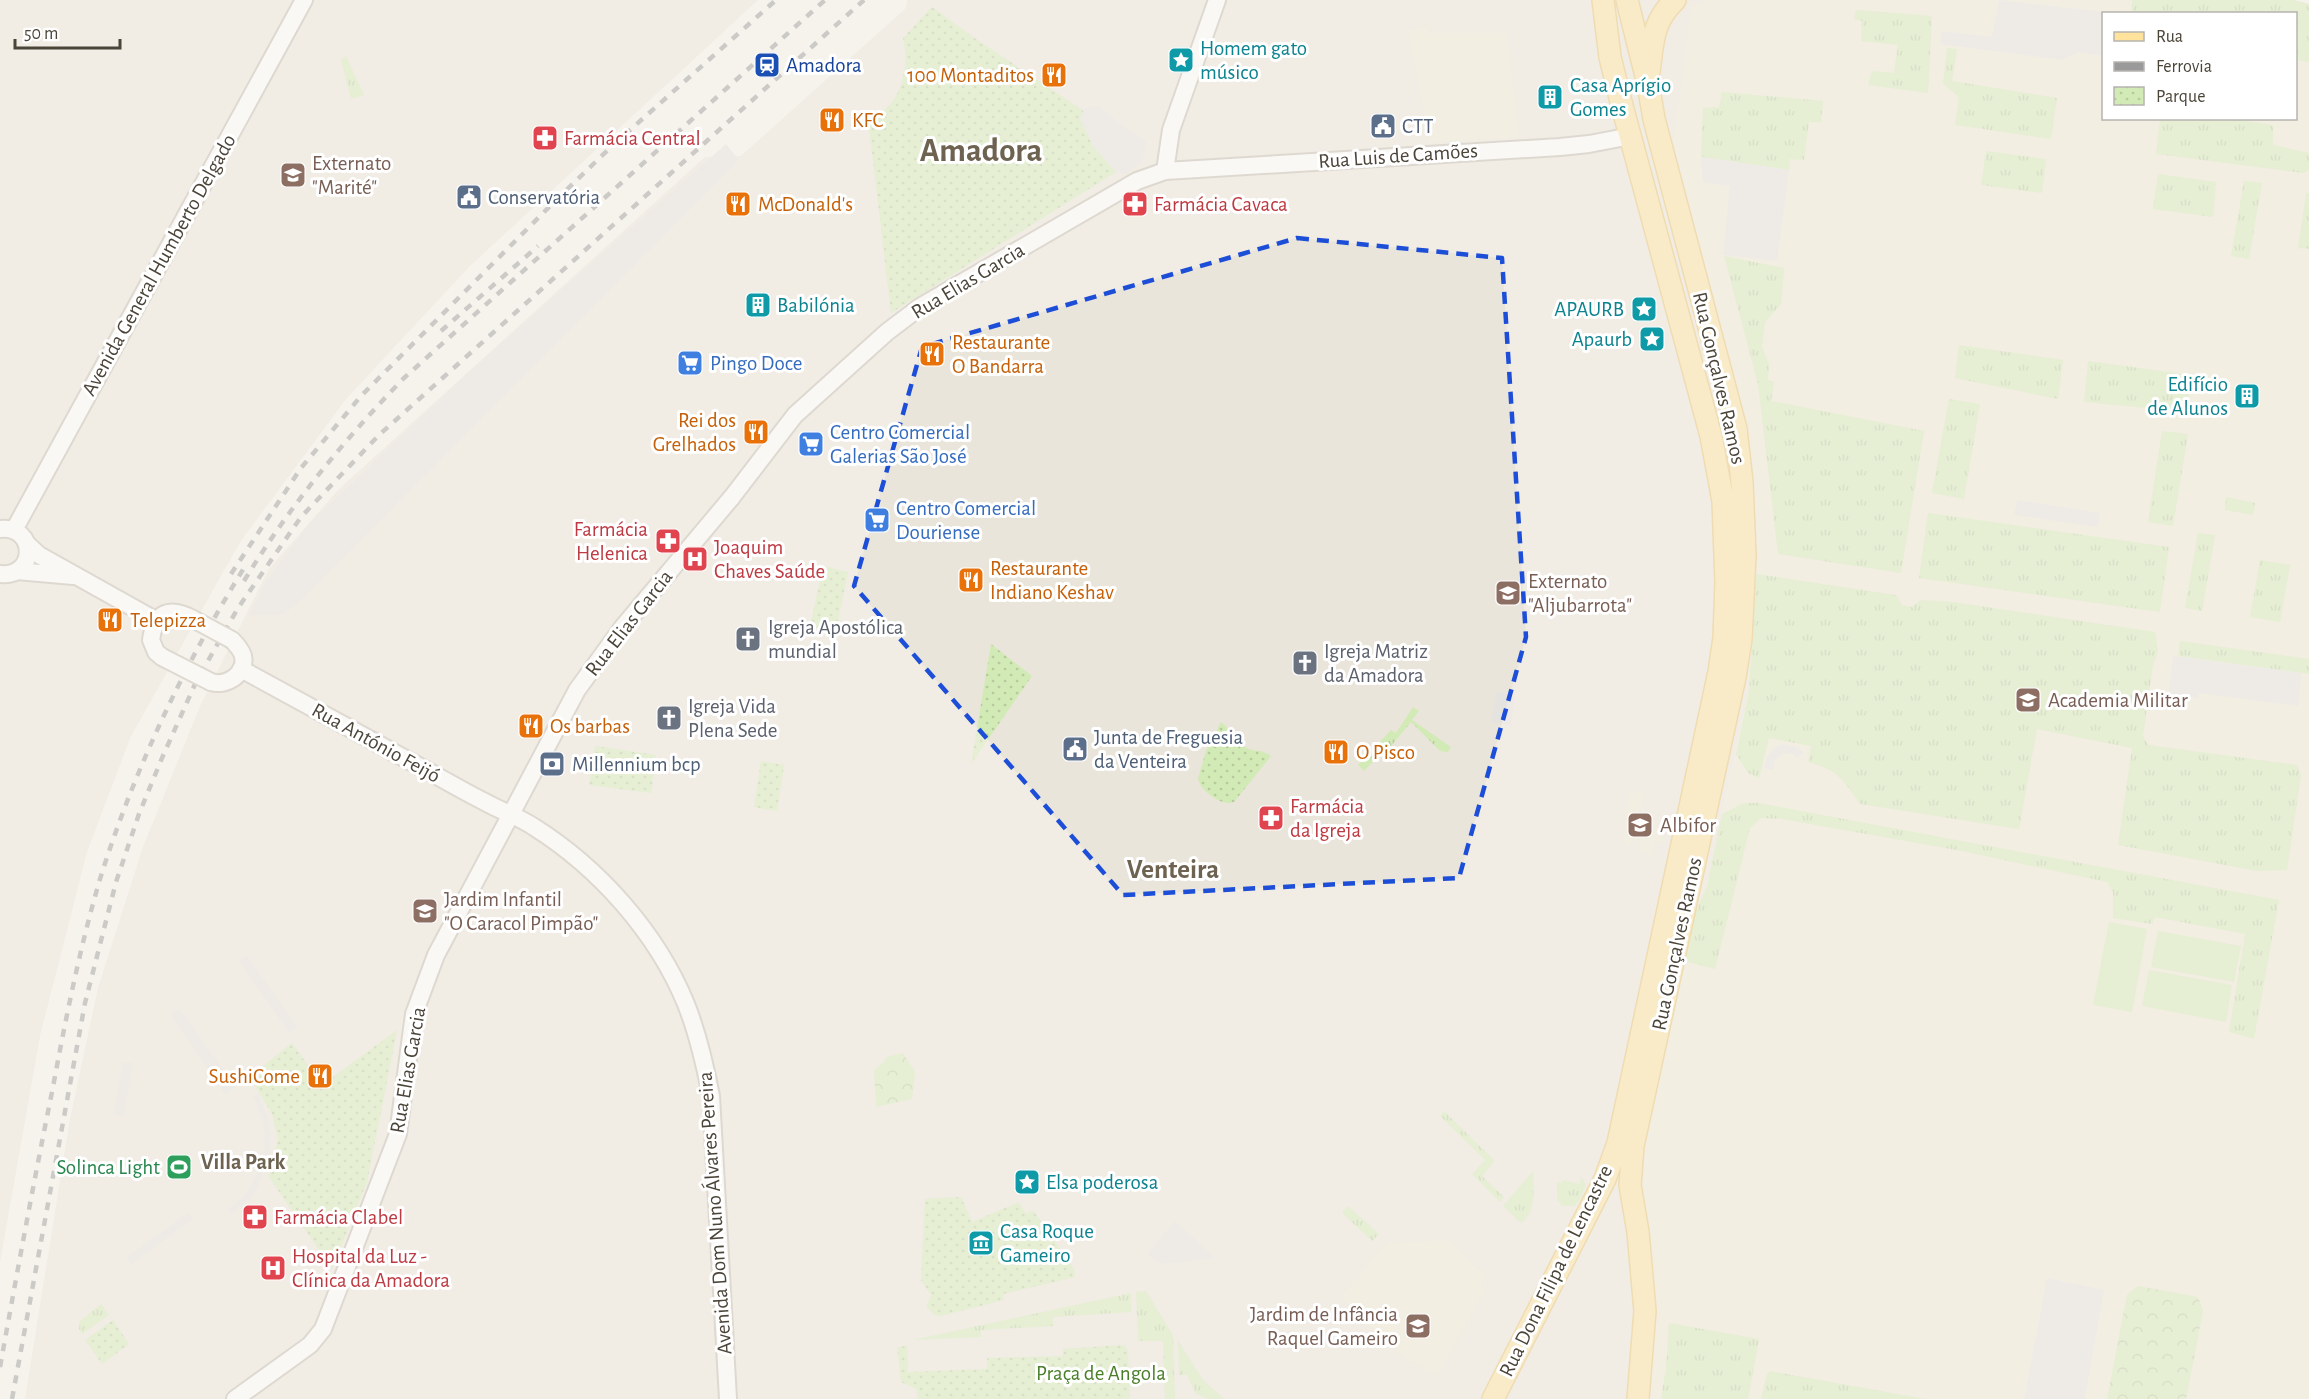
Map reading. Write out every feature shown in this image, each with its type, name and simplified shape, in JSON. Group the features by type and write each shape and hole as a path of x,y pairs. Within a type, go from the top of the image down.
{"main road":[{"name":"Rua Gonçalves Ramos","path":"1603,0 1610,57 1711,436 1723,501 1726,582 1724,638 1719,672 1618,1143"},
{"name":"Rua Gonçalves Ramos","path":"1627,0 1654,118 1736,429 1746,555 1741,639 1735,677 1633,1146 1630,1185 1638,1232 1645,1311 1638,1399"},
{"path":"1648,84 1656,26 1663,12 1675,0"},
{"path":"1631,136 1654,118"},
{"name":"Rua Dona Filipa de Lencastre","path":"1493,1399 1589,1212 1605,1179 1618,1143"}],"street":[{"name":"Avenida General Humberto Delgado","path":"7,530 304,0"},
{"path":"1165,171 1171,130 1217,0"},
{"name":"Rua Luis de Camões","path":"1165,171 1560,147 1631,136"},
{"name":"Rua Elias Garcia","path":"235,1399 310,1345 323,1329 398,1134 414,1014 436,955 577,690 622,627 732,497 795,416 887,332 920,307 1137,181 1165,171"},
{"path":"7,530 24,538 28,550 26,562 7,575"},
{"path":"27,544 39,555 157,621"},
{"path":"7,575 77,576"},
{"path":"181,612 232,640 243,656 241,669 231,680 217,684 162,657 156,652 151,640 157,621 167,613 181,612"},
{"name":"Rua António Feijó","path":"241,669 511,815"},
{"name":"Avenida Dom Nuno Álvares Pereira","path":"511,815 533,826 565,849 620,901 648,935 667,965 686,1003 703,1053 711,1096 728,1399"}],"highlighted area":[{"path":"1297,238 1502,258 1526,637 1459,878 1123,895 854,586 922,347"}],"shaded area":[{"path":"0,0 758,0 469,267 346,399 240,542 131,736 87,852 40,1036 0,1262"},
{"path":"907,0 1708,0 1692,7 1674,143 1745,417 1753,467 1758,554 1749,690 1707,886 1693,918 1643,1202 1657,1309 1650,1399 25,1399 70,1119 98,988 143,847 201,704 269,569 338,490 705,157 741,156 906,8"},
{"name":"Academia Militar","path":"1708,0 2294,0 2309,4 2309,1399 1650,1399 1657,1309 1643,1202 1644,1150 1693,918 1707,886 1745,711 1749,690 1758,554 1753,467 1745,417 1674,143 1692,6"},
{"path":"1999,0 2104,12 2102,12 2102,56 2078,52 2062,60 1940,44 1942,31 1992,37"},
{"path":"1427,27 1428,33 1507,33 1519,137 1430,143 1408,31"},
{"path":"1098,106 1126,129 1146,141 1141,162 1125,174 1116,172 1093,146 1080,118 1085,108"},
{"path":"726,144 739,160 297,604 283,614 250,615 266,582 308,525 463,377"},
{"path":"1701,157 1789,170 1777,261 1723,255 1730,186 1703,182"},
{"path":"2017,500 2100,513 2098,527 2014,515"},
{"path":"2173,656 2302,673 2298,706 2199,693 2198,698 2168,694"},
{"path":"1497,691 1515,697 1511,726 1491,722"},
{"path":"1781,744 1798,747 1804,752 1797,758 1793,754 1783,753 1775,760 1773,770 1764,768 1767,756"},
{"name":"Albifor","path":"1629,791 1644,793 1639,818 1656,821 1656,827 1665,828 1663,843 1655,842 1652,857 1639,851 1641,840 1632,839 1631,847 1623,843"},
{"path":"247,956 297,1027 289,1032 239,961"},
{"path":"179,1009 236,1087 226,1094 171,1015"},
{"path":"123,1062 133,1063 123,1116 114,1114"},
{"path":"258,1093 268,1118 271,1139 269,1157 256,1190 232,1214 228,1209 251,1187 264,1157 263,1120 253,1097"},
{"path":"188,1213 193,1219 131,1264 127,1257"},
{"path":"1175,1221 1215,1258 1163,1264 1148,1254"},
{"name":"Jardim de Infância Raquel Gameiro","path":"1449,1240 1486,1276 1480,1284 1486,1288 1438,1376 1400,1355 1340,1297 1387,1243"},
{"path":"2047,1278 2104,1290 2085,1399 2024,1399"}],"green space":[{"path":"2132,0 2294,0 2309,4 2309,62 2297,60 2297,12 2132,12"},
{"path":"932,7 1084,111 1080,118 1093,146 1116,172 891,313 868,118 883,111 897,95 905,67 903,38"},
{"path":"1856,10 1932,16 1928,93 1868,85 1872,71 1894,73 1898,45 1861,41 1862,21 1854,19"},
{"path":"1947,48 1957,49 1952,81 2057,98 2051,139 1955,125 1959,97 1943,84"},
{"path":"346,56 364,95 351,99 341,60"},
{"path":"1722,92 1823,101 1821,122 1809,122 1804,160 1790,159 1789,170 1701,157 1703,108 1719,107"},
{"path":"2160,120 2240,120 2273,125 2273,145 2309,153 2309,170 2303,173 2156,154"},
{"path":"1986,151 2046,159 2042,193 1981,185"},
{"path":"2158,174 2216,182 2213,217 2153,209"},
{"path":"2244,181 2262,183 2249,259 2231,256"},
{"path":"2306,193 2309,193 2309,249 2298,248"},
{"path":"1724,256 1784,268 1781,304 1765,322 1762,347 1769,364 1768,380 1774,382 1771,401 1924,431 1901,573 1778,554 1758,384"},
{"path":"1959,345 2063,360 2058,399 1955,378"},
{"path":"2088,361 2191,375 2187,412 2084,402"},
{"path":"1949,399 1980,404 1964,499 1932,493"},
{"path":"2162,431 2188,434 2173,526 2148,522"},
{"path":"2226,497 2255,503 2253,515 2225,510"},
{"path":"1928,513 2169,547 2160,612 1919,578"},
{"path":"2198,533 2215,535 2202,611 2185,608"},
{"path":"2260,560 2290,565 2280,622 2250,617"},
{"path":"823,566 848,572 836,631 810,627"},
{"path":"1756,574 1896,595 1902,605 1912,607 1920,600 1952,602 2155,632 2158,652 2153,665 2143,736 2148,745 2297,765 2301,775 2287,870 2257,871 2118,845 2132,748 2037,729 2019,829 1860,804 1834,772 1808,762 1811,746 1769,738 1759,778 1748,773 1736,754 1749,690"},
{"path":"2180,641 2309,659 2309,674 2178,656"},
{"path":"991,644 1032,676 971,764"},
{"path":"1413,707 1419,711 1412,720 1451,747 1448,752 1440,751 1411,722 1391,746 1386,748 1364,771 1358,765 1391,730 1396,733"},
{"path":"1221,722 1244,747 1265,752 1271,756 1234,802 1229,803 1213,797 1203,788 1198,779 1206,751"},
{"path":"595,746 656,755 651,793 589,785"},
{"path":"761,761 784,765 777,811 754,807"},
{"path":"1744,803 1758,803 2279,900 2254,1039 2229,1032 2245,934 2155,917 2152,924 2113,918 2113,892 2107,882 1962,851 1782,819 1761,818 1750,828 1715,969 1684,961 1693,918 1707,886 1722,814"},
{"path":"2109,922 2147,929 2132,1012 2093,1005"},
{"path":"2158,931 2241,946 2234,982 2151,967"},
{"path":"2149,970 2232,985 2226,1022 2142,1006"},
{"path":"397,1030 367,1182 332,1269 269,1177 278,1139 272,1114 252,1081 261,1074 258,1070 292,1043 322,1085"},
{"path":"903,1053 915,1072 912,1099 876,1107 874,1070 884,1062 886,1057"},
{"path":"1444,1111 1495,1161 1482,1176 1504,1197 1500,1202 1472,1174 1485,1160 1440,1116"},
{"path":"1533,1171 1532,1206 1530,1213 1521,1223 1503,1206"},
{"path":"1581,1176 1586,1185 1580,1200 1574,1206 1562,1206 1557,1199 1557,1182 1562,1183 1562,1180 1580,1184"},
{"path":"961,1197 972,1222 1019,1202 1026,1214 1033,1210 1074,1269 1075,1277 1003,1294 1004,1300 940,1316 935,1315 926,1307 931,1295 921,1280 925,1199"},
{"path":"1348,1206 1379,1234 1372,1241 1342,1213"},
{"path":"2138,1286 2198,1297 2203,1311 2186,1399 2107,1399 2127,1295"},
{"path":"1146,1291 1173,1335 1175,1399 1165,1399 1163,1341 1138,1341 1136,1292"},
{"path":"1131,1293 1131,1312 1053,1317 1053,1326 981,1330 981,1337 913,1340"},
{"path":"101,1304 109,1315 82,1334 79,1329 80,1321"},
{"path":"113,1320 129,1344 102,1364 85,1340"},
{"path":"1669,1323 1759,1339 1748,1399 1661,1399"},
{"path":"1178,1341 1203,1380 1224,1399 1207,1399 1195,1393 1187,1375 1179,1375"},
{"name":"Praça de Angola","path":"1124,1345 1128,1350 1130,1399 918,1399 916,1389 901,1382 897,1347 907,1346 908,1372 987,1369 987,1358 1063,1356 1063,1349"},
{"path":"1770,1371 1925,1399 1761,1399 1767,1374"}],"railway":[{"path":"231,574 301,468 361,396 611,147 776,0"},
{"path":"244,581 279,527 318,475 404,378 825,0"},
{"path":"12,1399 85,1003 116,882 139,814 162,758 196,682 238,608 301,517 379,435 864,0"},
{"path":"441,331 538,246"},
{"path":"0,1367 68,1008 100,879 128,798 162,719 201,642 244,568"}],"place":[{"name":"Homem gato músico","path":"1181,60"},
{"name":"Amadora","path":"767,65"},
{"name":"100 Montaditos","path":"1054,75"},
{"name":"Casa Aprígio Gomes","path":"1550,97"},
{"name":"KFC","path":"832,120"},
{"name":"CTT","path":"1383,126"},
{"name":"Farmácia Central","path":"545,138"},
{"name":"Externato \"Marité\"","path":"293,175"},
{"name":"Conservatória","path":"469,197"},
{"name":"McDonald's","path":"738,204"},
{"name":"Farmácia Cavaca","path":"1135,204"},
{"name":"Babilónia","path":"758,305"},
{"name":"APAURB","path":"1644,309"},
{"name":"Apaurb","path":"1652,339"},
{"name":"Restaurante O Bandarra","path":"932,354"},
{"name":"Pingo Doce","path":"690,363"},
{"name":"Edifício de Alunos","path":"2247,396"},
{"name":"Rei dos Grelhados","path":"756,432"},
{"name":"Centro Comercial Galerias São José","path":"811,444"},
{"name":"Centro Comercial Douriense","path":"877,520"},
{"name":"Farmácia Helenica","path":"668,541"},
{"name":"Joaquim Chaves Saúde","path":"695,559"},
{"name":"Restaurante Indiano Keshav","path":"971,580"},
{"name":"Externato \"Aljubarrota\"","path":"1508,593"},
{"name":"Telepizza","path":"110,620"},
{"name":"Igreja Apostólica mundial","path":"748,639"},
{"name":"Igreja Matriz da Amadora","path":"1305,663"},
{"name":"Academia Militar","path":"2028,700"},
{"name":"Igreja Vida Plena Sede","path":"669,718"},
{"name":"Os barbas","path":"531,726"},
{"name":"Junta de Freguesia da Venteira","path":"1075,749"},
{"name":"O Pisco","path":"1336,752"},
{"name":"Millennium bcp","path":"552,764"},
{"name":"Farmácia da Igreja","path":"1271,818"},
{"name":"Albifor","path":"1640,825"},
{"name":"Jardim Infantil \"O Caracol Pimpão\"","path":"425,911"},
{"name":"SushiCome","path":"320,1076"},
{"name":"Solinca Light","path":"179,1167"},
{"name":"Elsa poderosa","path":"1027,1182"},
{"name":"Farmácia Clabel","path":"255,1217"},
{"name":"Casa Roque Gameiro","path":"981,1243"},
{"name":"Hospital da Luz - Clínica da Amadora","path":"273,1268"},
{"name":"Jardim de Infância Raquel Gameiro","path":"1418,1326"}],"district":[{"name":"Amadora","path":"981,151"},
{"name":"Venteira","path":"1173,869"},
{"name":"Villa Park","path":"243,1162"}]}
